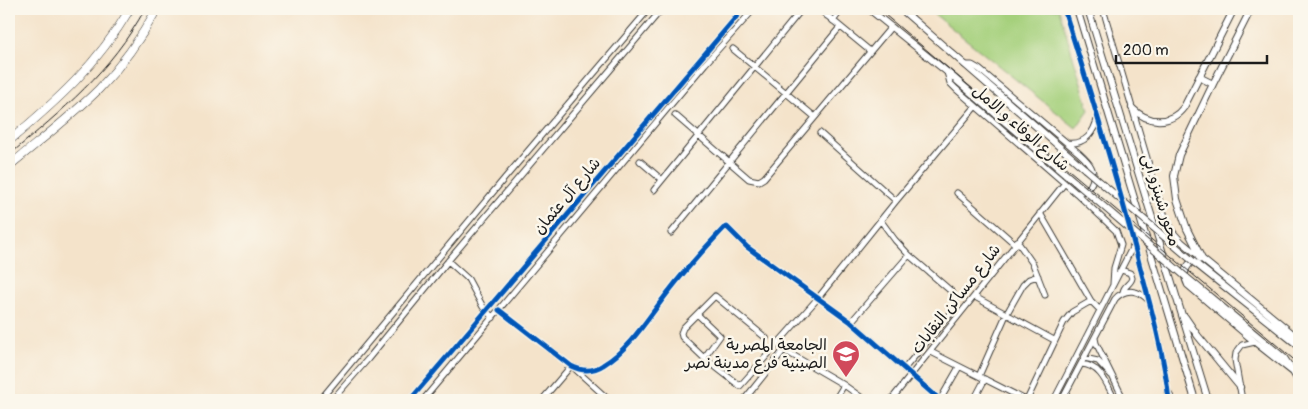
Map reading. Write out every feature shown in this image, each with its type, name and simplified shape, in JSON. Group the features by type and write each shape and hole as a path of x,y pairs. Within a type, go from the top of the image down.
{"highway":[{"path":"9,141 47,109 79,78 107,45 130,9"},
{"path":"9,166 80,107 103,84 132,49 156,9"}],"main road":[{"name":"شارع الوفاء و الامل","path":"869,9 947,72"},
{"name":"شارع الوفاء و الامل","path":"901,9 965,66"},
{"name":"محور شينزو ابى","path":"1077,9 1195,400"},
{"name":"محور شينزو ابى","path":"1088,9 1208,400"},
{"path":"1132,108 1139,115 1148,119 1159,120 1171,118 1178,114 1184,107 1234,9"},
{"path":"1251,9 1180,154 1174,176 1177,199 1183,219 1202,259 1299,339"},
{"path":"965,66 1195,263 1299,346"},
{"path":"947,72 1186,277 1284,358 1290,364 1299,382"},
{"path":"1199,77 1213,84"},
{"path":"1202,259 1191,262 1186,267 1184,273 1188,285 1293,372"},
{"path":"1180,310 1198,336 1240,387"}],"street":[{"path":"320,400 649,9"},
{"path":"332,400 662,9"},
{"name":"شارع آل عثمان","path":"410,400 743,9"},
{"name":"شارع آل عثمان","path":"422,400 699,71 754,9"},
{"path":"654,190 802,9"},
{"path":"819,9 870,51"},
{"path":"827,16 833,9"},
{"path":"833,20 841,9"},
{"path":"1064,9 1098,116 1134,244 1164,362 1170,398"},
{"path":"1103,9 1162,209 1173,232 1202,259"},
{"path":"671,233 840,26"},
{"path":"675,115 752,181 762,180 891,27"},
{"path":"733,49 815,117"},
{"name":"شارع الوفاء و الامل","path":"965,66 968,64 976,66 1066,143 1076,143 1087,138 1094,129 1098,116"},
{"name":"شارع الوفاء و الامل","path":"947,72 950,83 975,107 1111,225 1119,238 1121,246 1114,268 1113,284"},
{"path":"740,386 818,298 975,107"},
{"path":"820,133 896,201"},
{"path":"1066,143 1087,161 1093,173 1092,182 1087,189 1076,194"},
{"path":"640,161 662,180"},
{"path":"504,179 512,185"},
{"name":"شارع مساكن النقابات","path":"891,400 1064,184"},
{"path":"957,193 1016,243 1030,258 1045,295"},
{"path":"1040,212 1091,301 1100,310"},
{"path":"881,221 908,254 952,292 956,304 952,312 904,368"},
{"path":"572,367 588,370 596,369 609,361 630,341 680,277 726,227 730,228 747,246 851,322 940,400 958,367"},
{"path":"1054,400 1134,244"},
{"path":"851,322 908,254"},
{"path":"448,261 468,279 486,312 493,318"},
{"path":"1062,400 1113,302 1123,292 1124,287 1131,282 1130,273 1121,270"},
{"path":"979,376 1006,315 1023,285 1029,279 1038,276"},
{"path":"1123,292 1137,292 1149,301"},
{"path":"749,394 704,358 682,337 681,333 683,328 712,297 717,296 766,338"},
{"path":"974,297 1054,340"},
{"path":"931,352 1027,400 1054,340 1068,316 1091,301"},
{"path":"499,310 572,367 608,400"},
{"path":"696,314 720,336 704,358"},
{"path":"1096,335 1096,343 1110,368 1124,400"},
{"path":"1242,400 1235,360 1236,353 1245,344 1255,342"},
{"path":"744,400 784,350 844,385 865,400"},
{"path":"1084,358 1098,361 1112,376"},
{"path":"1081,364 1093,367 1099,371 1116,400"},
{"path":"542,400 572,367"},
{"path":"974,400 985,379"},
{"path":"835,400 844,385"}],"green space":[{"path":"928,9 1059,9 1089,110 1076,128"}],"railway":[{"path":"9,155 67,105 101,71 132,31 145,9"},
{"path":"878,9 1299,364"}],"cycle path":[{"path":"410,400 743,9"},
{"path":"1064,9 1132,234 1157,333 1169,400"},
{"path":"499,310 571,366 583,370 595,369 613,358 631,341 689,267 727,227 747,247 851,322 940,400"}],"place":[{"name":"الجامعة المصرية الصينية فرع مدينة نصر","path":"846,378"}]}
